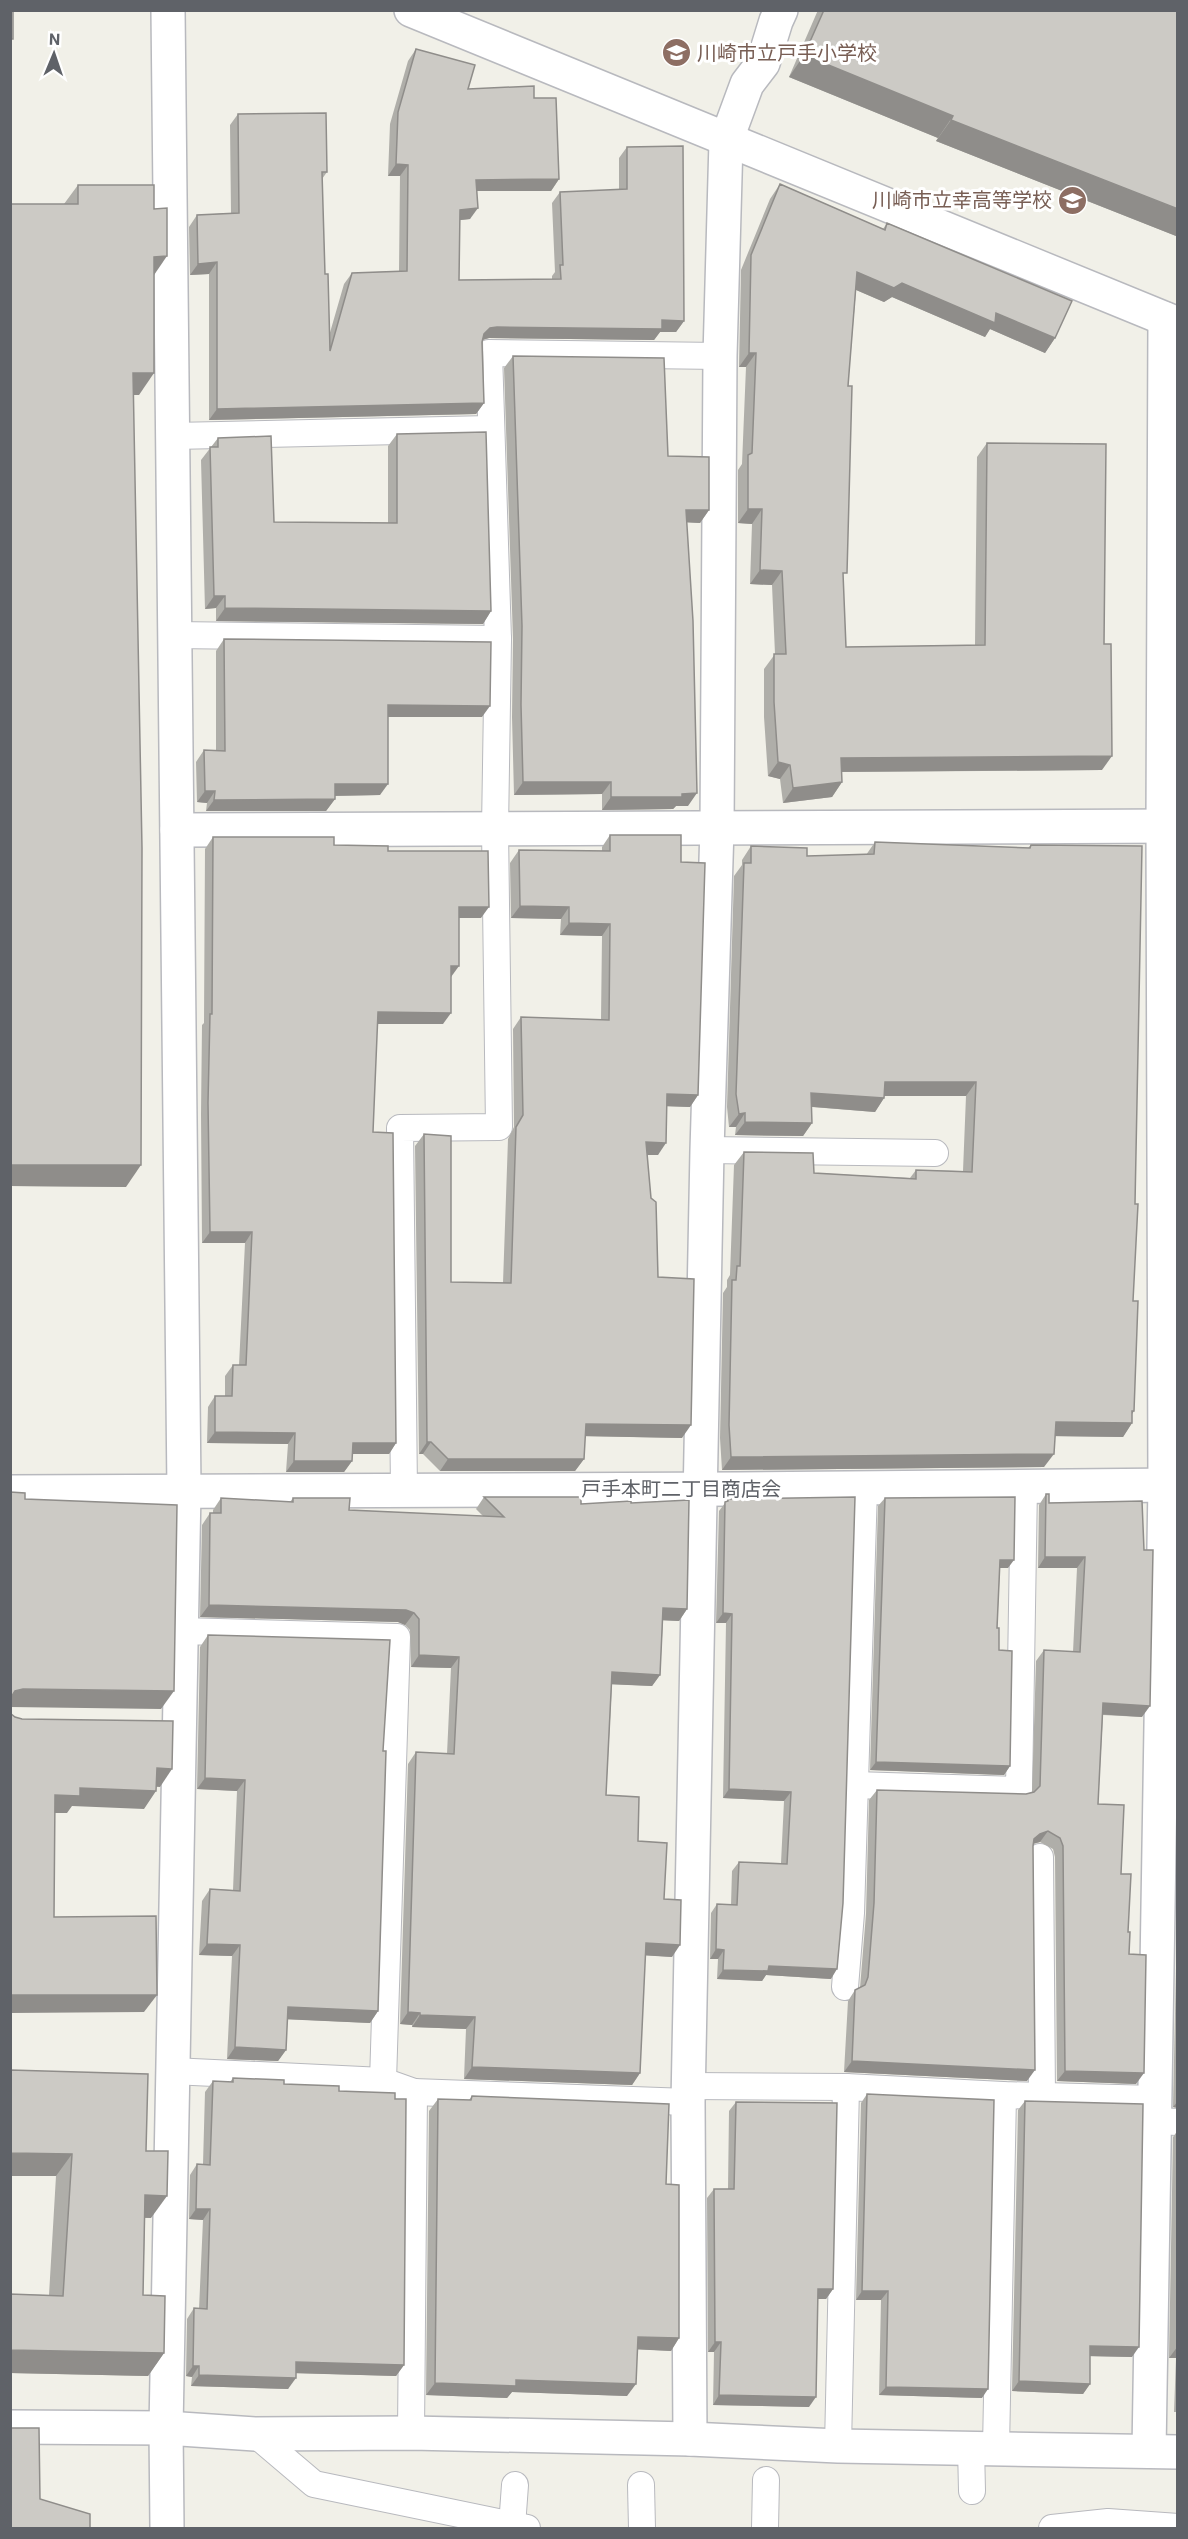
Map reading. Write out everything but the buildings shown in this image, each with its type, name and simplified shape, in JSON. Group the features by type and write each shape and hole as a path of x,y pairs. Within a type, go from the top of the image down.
{"street":[{"path":"167,2529 166,2428 172,2071 167,1724 180,1631 184,1490 168,10"},
{"path":"10,2427 166,2428 255,2434 411,2433 690,2439 838,2446 1163,2451 1162,2114 1171,1485 1171,321 726,141 411,10"},
{"path":"690,2439 688,2094 706,1150 717,828 720,356 726,141 747,84 763,63 781,10"},
{"path":"177,830 1170,826"},
{"name":"戸手本町二丁目商店会","path":"10,1491 701,1490 1171,1485"}],"lane":[{"path":"404,1491 400,1128 499,1127 495,829 498,639 489,353 720,356"},
{"path":"173,436 490,429"},
{"path":"173,634 498,639"},
{"path":"706,1150 935,1153"},
{"path":"854,1785 1019,1790 1024,1486"},
{"path":"845,1987 851,1913 864,1488"},
{"path":"180,1631 398,1637 383,2081"},
{"path":"1040,1857 1042,2097"},
{"path":"172,2071 383,2081 414,2092 688,2094 846,2087 1042,2097 1162,2114"},
{"path":"838,2446 846,2087"},
{"path":"411,2433 414,2092"},
{"path":"972,2490 983,2447 1002,2095"},
{"path":"255,2434 314,2484 519,2527 515,2485"},
{"path":"765,2529 766,2480"},
{"path":"641,2485 642,2529"},
{"path":"1052,2529 1109,2518 1172,2522"}],"place":[{"name":"川崎市立戸手小学校","path":"676,53"},
{"name":"川崎市立幸高等学校","path":"1073,200"}]}
